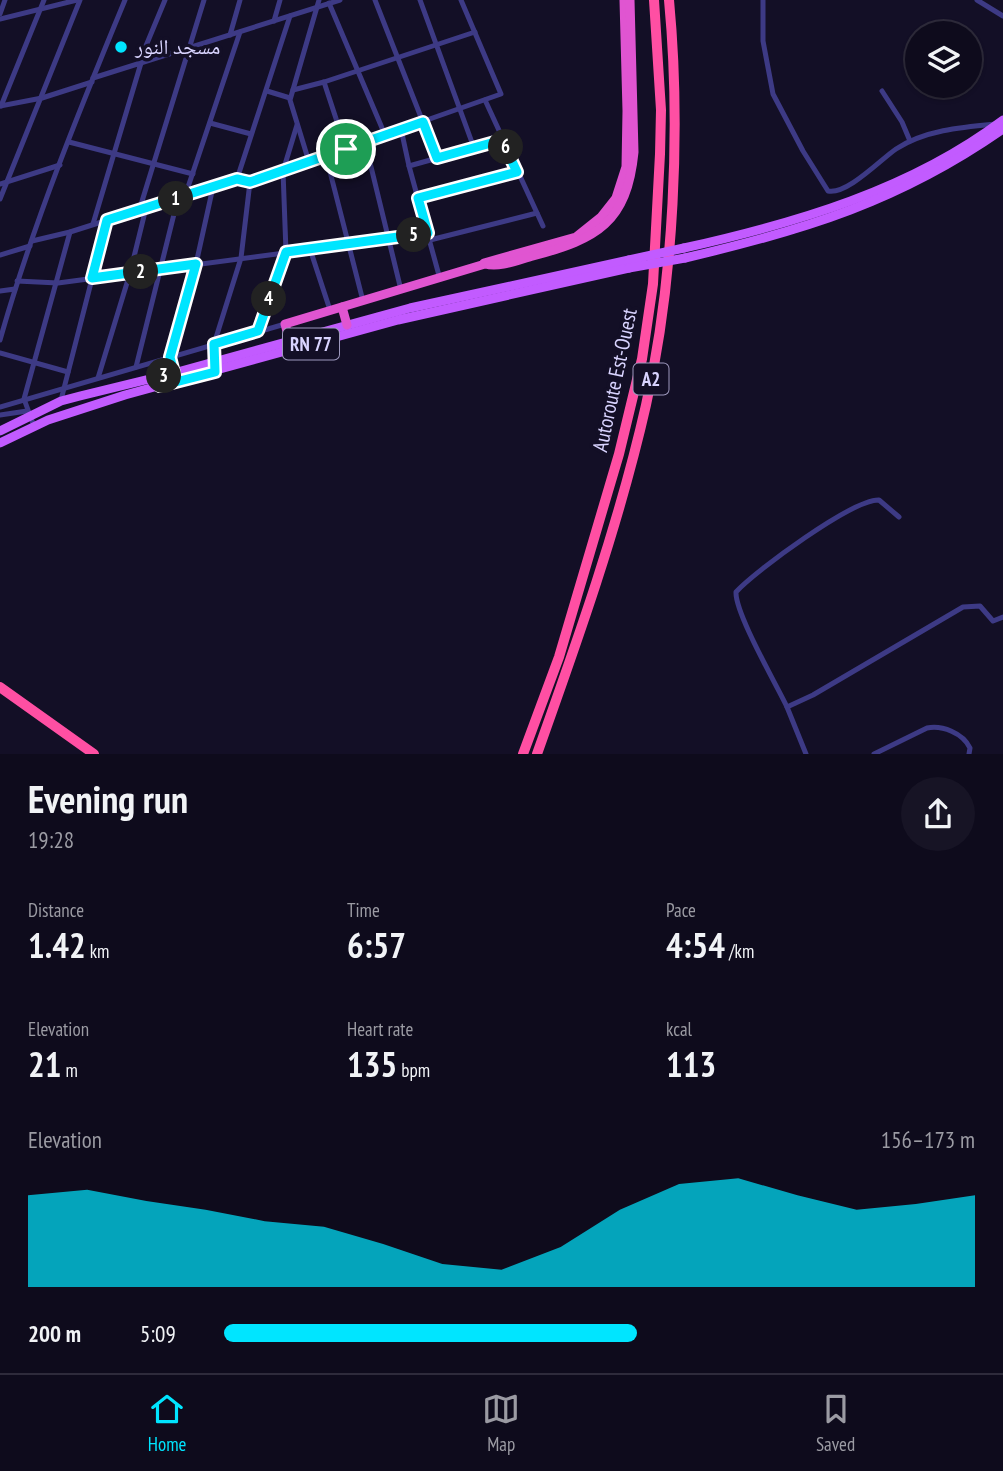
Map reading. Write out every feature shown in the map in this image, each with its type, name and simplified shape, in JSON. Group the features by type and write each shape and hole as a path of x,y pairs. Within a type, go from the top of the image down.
{"highway":[{"path":"480,266 488,261 576,237 601,217 616,198 626,167 624,0"},
{"path":"290,345 285,324 485,264 498,265 577,243 603,226 620,203 632,177 634,152 630,0"},
{"name":"Autoroute Est-Ouest","path":"523,752 559,657 619,454 642,359 653,284 660,155 661,110 654,0"},
{"name":"Autoroute Est-Ouest","path":"537,754 606,553 635,448 653,368 663,307 672,170 673,79 669,0"},
{"path":"342,307 347,324"},
{"path":"0,688 94,754"},
{"path":"76,743 88,754"}],"main road":[{"path":"290,345 347,324 410,308 762,240 850,211 932,174 1001,124"},
{"name":"RN 77","path":"0,443 34,426 159,382 290,345 629,264"},
{"path":"0,431 29,413 61,401 159,382 174,373 215,367"}],"street":[{"path":"5,0 0,16 78,0"},
{"path":"1,106 44,0"},
{"path":"0,199 3,183 43,98 78,0"},
{"path":"0,340 17,281 92,80 125,0"},
{"path":"93,225 140,64 165,0"},
{"path":"98,378 130,273 154,164 204,0"},
{"path":"230,35 240,0"},
{"path":"274,21 280,0"},
{"path":"309,162 290,98 319,0"},
{"path":"1,106 43,98 340,0"},
{"path":"375,0 437,158"},
{"path":"420,0 474,148"},
{"path":"0,255 237,179 250,182 501,94 461,0"},
{"path":"763,0 763,41 773,94 828,191 833,192 848,185 910,141 967,126 1001,124"},
{"path":"976,0 1003,16"},
{"path":"329,4 385,135"},
{"path":"237,179 290,16"},
{"path":"185,197 240,32"},
{"path":"293,90 475,32"},
{"path":"324,82 346,149"},
{"path":"882,90 902,122 910,141"},
{"path":"267,91 290,98"},
{"path":"485,100 543,226"},
{"path":"210,123 251,134"},
{"path":"258,331 286,252 283,171 297,125"},
{"path":"401,130 440,279"},
{"path":"410,166 502,140"},
{"path":"69,142 193,174"},
{"path":"365,142 401,290"},
{"path":"326,156 363,301"},
{"path":"3,183 60,165"},
{"path":"418,198 517,172"},
{"path":"215,367 214,344 241,258 250,182"},
{"path":"174,373 170,357 214,187"},
{"path":"136,367 178,198"},
{"path":"17,281 58,283 388,239 429,237 537,213"},
{"path":"61,401 107,220"},
{"path":"34,426 24,399 70,232"},
{"path":"310,249 330,310"},
{"path":"0,291 15,289"},
{"path":"0,407 285,324"},
{"path":"0,353 68,372"},
{"path":"0,415 29,413"},
{"path":"806,754 787,706 748,628 736,592 813,532 864,503 879,500 899,517"},
{"path":"787,706 813,695 963,607 980,606 993,621 1003,617"},
{"path":"873,754 934,726 946,729 967,741 969,754"}],"place":[{"name":"مسجد النور","path":"121,47"}],"route":[{"path":"423,122 437,158 502,140 517,172 418,198 428,233 286,252 258,331 214,344 215,372 160,386 157,377 174,373 170,357 196,264 92,278 107,220 237,179 250,182 346,149 423,122"}]}
